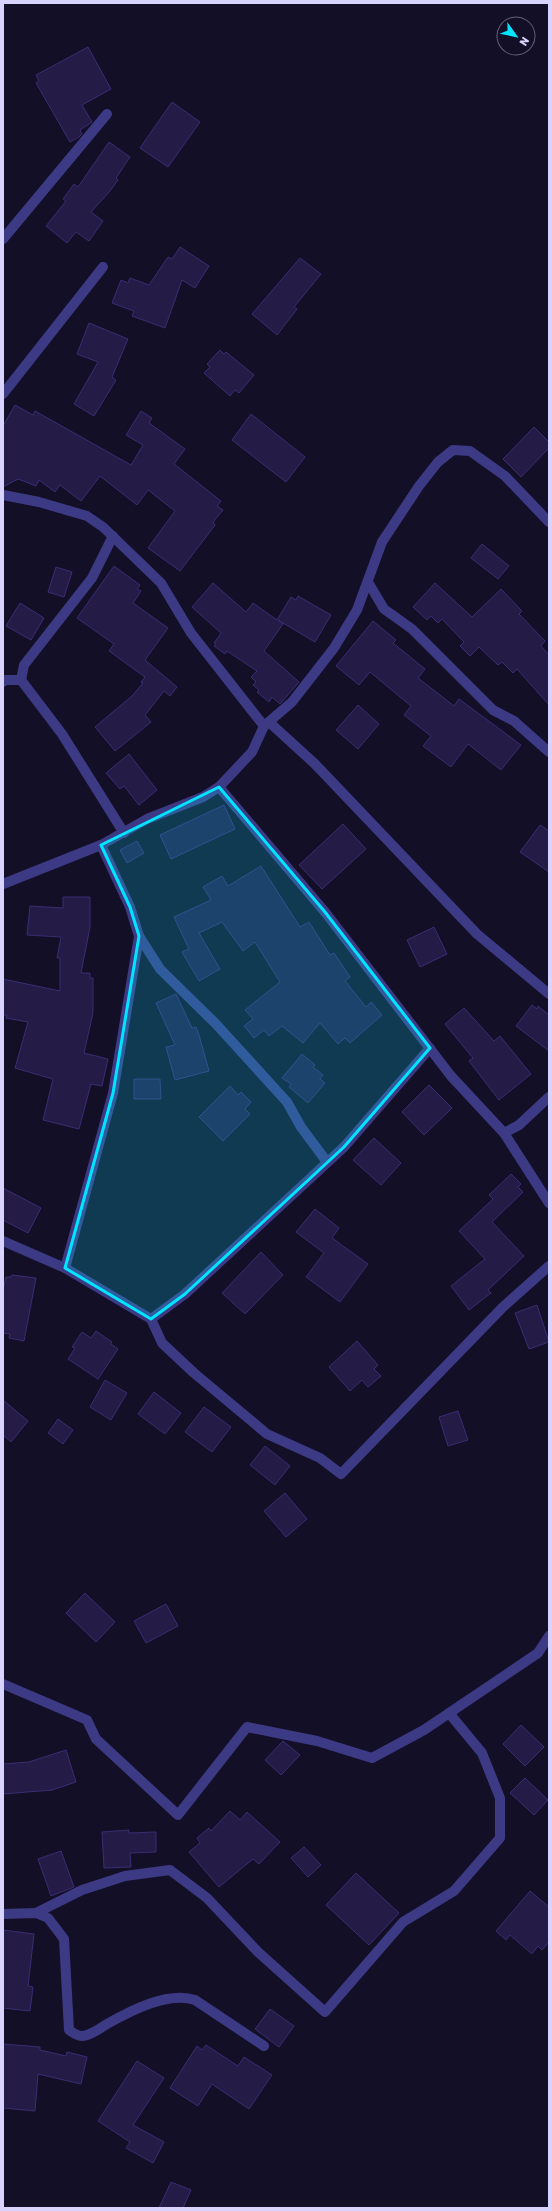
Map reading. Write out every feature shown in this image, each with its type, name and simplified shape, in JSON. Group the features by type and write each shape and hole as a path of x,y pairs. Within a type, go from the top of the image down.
{"street":[{"path":"3,240 107,114"},
{"path":"3,394 102,267"},
{"path":"3,884 101,845 147,819 203,797 219,787 252,752 266,724 292,702 334,648 357,610 382,542 419,486 438,462 453,450 470,450 505,476 549,522"},
{"path":"3,495 39,502 87,516 113,536 161,583 191,633 266,724 314,764 477,934 549,994"},
{"path":"113,536 92,578 24,665 21,680 62,734 124,832"},
{"path":"368,582 384,609 412,629 493,710 514,721 549,752"},
{"path":"3,682 5,680 21,680"},
{"path":"219,787 325,912 451,1076 504,1133 549,1203"},
{"path":"101,845 130,907 139,936 160,969 216,1024 287,1102 301,1127 327,1162"},
{"path":"65,1268 113,1093 139,936"},
{"path":"151,1319 185,1294 344,1147 430,1048"},
{"path":"504,1133 519,1124 549,1097"},
{"path":"3,1241 65,1268 151,1319 162,1343 194,1373 267,1434 320,1458 341,1474 503,1307 549,1266"},
{"path":"3,1684 87,1720 96,1739 178,1815 247,1727 317,1742 372,1758 424,1730 538,1653 549,1636"},
{"path":"36,1914 82,1890 124,1876 170,1870 207,1898 258,1952 325,2012 403,1922 454,1892 500,1838 500,1798 482,1753 449,1713"},
{"path":"3,1914 36,1914 48,1918 64,1939 68,2030 76,2035 84,2036 125,2013 171,1997 186,1997 195,2000 264,2046"}],"highlighted area":[{"path":"219,787 325,912 430,1048 344,1147 185,1294 151,1319 65,1268 113,1093 139,936 130,907 101,845"}],"building":[{"path":"88,47 111,89 82,105 92,122 80,130 82,134 79,137 70,142 36,83 39,81 36,75"},
{"path":"172,102 200,122 168,167 140,148"},
{"path":"109,142 130,157 116,178 118,180 91,212 103,221 89,241 76,232 67,243 46,226 66,201 63,199 74,184 78,187"},
{"path":"180,247 209,266 195,288 182,280 165,328 132,316 134,311 112,303 121,280 128,283 130,278 149,285 168,257 172,259"},
{"path":"300,258 321,274 294,307 297,309 277,335 252,314"},
{"path":"89,323 128,339 112,377 116,380 94,416 74,404 98,362 77,354"},
{"path":"220,350 224,354 226,352 254,375 239,393 235,390 230,396 204,373 210,367 207,364"},
{"path":"15,405 33,415 35,411 131,465 143,445 126,435 141,411 152,418 149,423 185,449 174,464 221,501 217,506 223,510 213,522 215,525 180,571 148,548 175,511 148,490 137,505 100,476 81,501 60,485 55,492 39,480 36,486 18,479 3,487 3,426"},
{"path":"251,414 305,457 286,482 232,440"},
{"path":"534,427 549,442 549,448 521,477 503,459"},
{"path":"482,544 509,566 498,579 471,558"},
{"path":"114,566 140,585 137,589 141,591 133,603 168,628 145,660 177,687 170,696 164,691 145,715 151,722 115,751 95,727 132,696 143,683 141,682 145,677 109,651 114,644 77,618"},
{"path":"56,567 72,572 64,597 48,592"},
{"path":"213,583 246,612 253,603 277,620 291,597 296,600 298,596 331,615 315,642 278,620 283,624 264,651 299,682 280,704 272,697 269,702 257,692 259,690 253,685 256,682 251,677 257,671 227,651 225,654 214,646 216,644 214,643 221,633 192,607"},
{"path":"435,583 472,617 501,589 522,611 519,614 545,641 541,646 549,655 549,705 517,669 513,673 502,662 498,665 479,647 470,656 460,646 464,642 442,619 438,623 431,616 427,620 413,607"},
{"path":"20,603 44,618 31,640 6,626"},
{"path":"373,621 396,640 393,643 425,669 418,678 454,706 459,699 521,745 501,770 468,744 451,767 423,746 431,736 404,715 411,706 370,672 359,685 336,666"},
{"path":"358,705 379,724 358,749 336,730"},
{"path":"129,754 157,790 139,805 124,786 120,789 106,773"},
{"path":"224,805 235,829 171,859 160,835"},
{"path":"343,824 366,849 322,889 299,865"},
{"path":"540,825 549,831 549,872 520,852"},
{"path":"137,841 144,853 127,863 120,850"},
{"path":"261,866 300,927 309,922 330,955 334,953 350,977 345,981 366,1007 371,1002 382,1015 350,1043 345,1038 338,1044 320,1023 303,1043 282,1026 269,1036 264,1030 254,1038 244,1026 253,1019 245,1010 280,982 255,942 243,951 222,922 199,933 220,969 199,981 182,952 189,949 174,917 211,900 203,887 222,876 228,886"},
{"path":"63,897 90,897 90,927 81,973 90,973 90,978 93,978 93,1013 84,1053 108,1059 102,1086 91,1084 79,1129 43,1120 53,1079 15,1068 28,1022 6,1018 7,1015 3,1015 3,979 60,991 60,958 57,958 61,937 27,935 30,906 63,908"},
{"path":"434,927 447,954 420,967 407,940"},
{"path":"176,994 192,1028 196,1027 209,1071 175,1080 166,1047 175,1045 156,1003"},
{"path":"532,1005 537,1009 538,1006 549,1015 549,1051 516,1026"},
{"path":"464,1008 494,1041 500,1036 531,1074 499,1100 469,1061 473,1058 445,1024"},
{"path":"302,1054 315,1065 313,1067 323,1075 320,1079 325,1083 308,1103 289,1087 291,1084 282,1078"},
{"path":"134,1079 160,1079 161,1099 134,1099"},
{"path":"429,1085 452,1108 424,1135 402,1112"},
{"path":"230,1086 238,1095 241,1092 251,1102 245,1109 250,1114 223,1141 199,1117"},
{"path":"374,1138 401,1163 381,1185 353,1160"},
{"path":"511,1174 521,1184 518,1187 523,1192 492,1222 524,1256 488,1290 491,1293 469,1310 451,1286 485,1259 459,1231 493,1199 489,1195"},
{"path":"3,1188 41,1208 28,1233 3,1220"},
{"path":"315,1209 339,1228 332,1238 368,1264 340,1302 306,1277 324,1253 296,1232"},
{"path":"261,1252 283,1275 245,1314 222,1293"},
{"path":"12,1275 36,1278 24,1341 9,1338 10,1334 3,1333 3,1290 6,1277 11,1277"},
{"path":"537,1305 549,1342 529,1349 515,1313"},
{"path":"96,1331 112,1342 111,1344 118,1349 98,1379 68,1359 75,1348 72,1347 82,1332 91,1338"},
{"path":"357,1341 378,1365 374,1369 381,1376 368,1387 362,1380 350,1391 329,1367"},
{"path":"105,1380 127,1393 111,1420 90,1407"},
{"path":"154,1392 181,1413 165,1434 138,1414"},
{"path":"3,1400 28,1421 11,1442 3,1435"},
{"path":"204,1407 231,1427 212,1452 185,1432"},
{"path":"458,1411 468,1440 448,1446 439,1417"},
{"path":"58,1419 73,1430 63,1444 48,1433"},
{"path":"265,1446 290,1466 275,1485 250,1465"},
{"path":"285,1493 307,1519 286,1537 264,1511"},
{"path":"85,1593 115,1622 96,1642 66,1613"},
{"path":"166,1604 178,1626 146,1643 134,1621"},
{"path":"521,1725 544,1747 525,1766 503,1744"},
{"path":"283,1741 300,1755 281,1775 265,1760"},
{"path":"66,1750 76,1782 52,1790 3,1794 3,1764 29,1762"},
{"path":"525,1778 548,1800 534,1815 510,1793"},
{"path":"230,1811 240,1820 247,1812 280,1842 259,1864 253,1859 219,1887 189,1852 200,1843 197,1838 209,1828 211,1831"},
{"path":"129,1830 129,1833 156,1832 156,1852 130,1853 131,1867 104,1868 102,1832"},
{"path":"304,1847 321,1865 308,1877 291,1858"},
{"path":"61,1851 74,1887 51,1896 38,1859"},
{"path":"356,1873 399,1913 369,1945 326,1905"},
{"path":"530,1891 549,1907 549,1942 542,1950 538,1946 532,1954 510,1935 506,1940 496,1931"},
{"path":"3,1930 34,1934 28,1986 33,1987 30,2011 3,2008"},
{"path":"270,2009 294,2026 279,2047 255,2029"},
{"path":"3,2044 40,2047 40,2050 66,2056 67,2052 87,2057 81,2084 38,2074 35,2111 3,2108"},
{"path":"206,2045 238,2066 244,2057 272,2075 249,2109 212,2084 198,2106 170,2088 197,2046 202,2050"},
{"path":"137,2061 164,2078 133,2125 164,2142 153,2163 126,2148 130,2142 98,2121"},
{"path":"171,2182 191,2190 183,2208 159,2208"}]}
